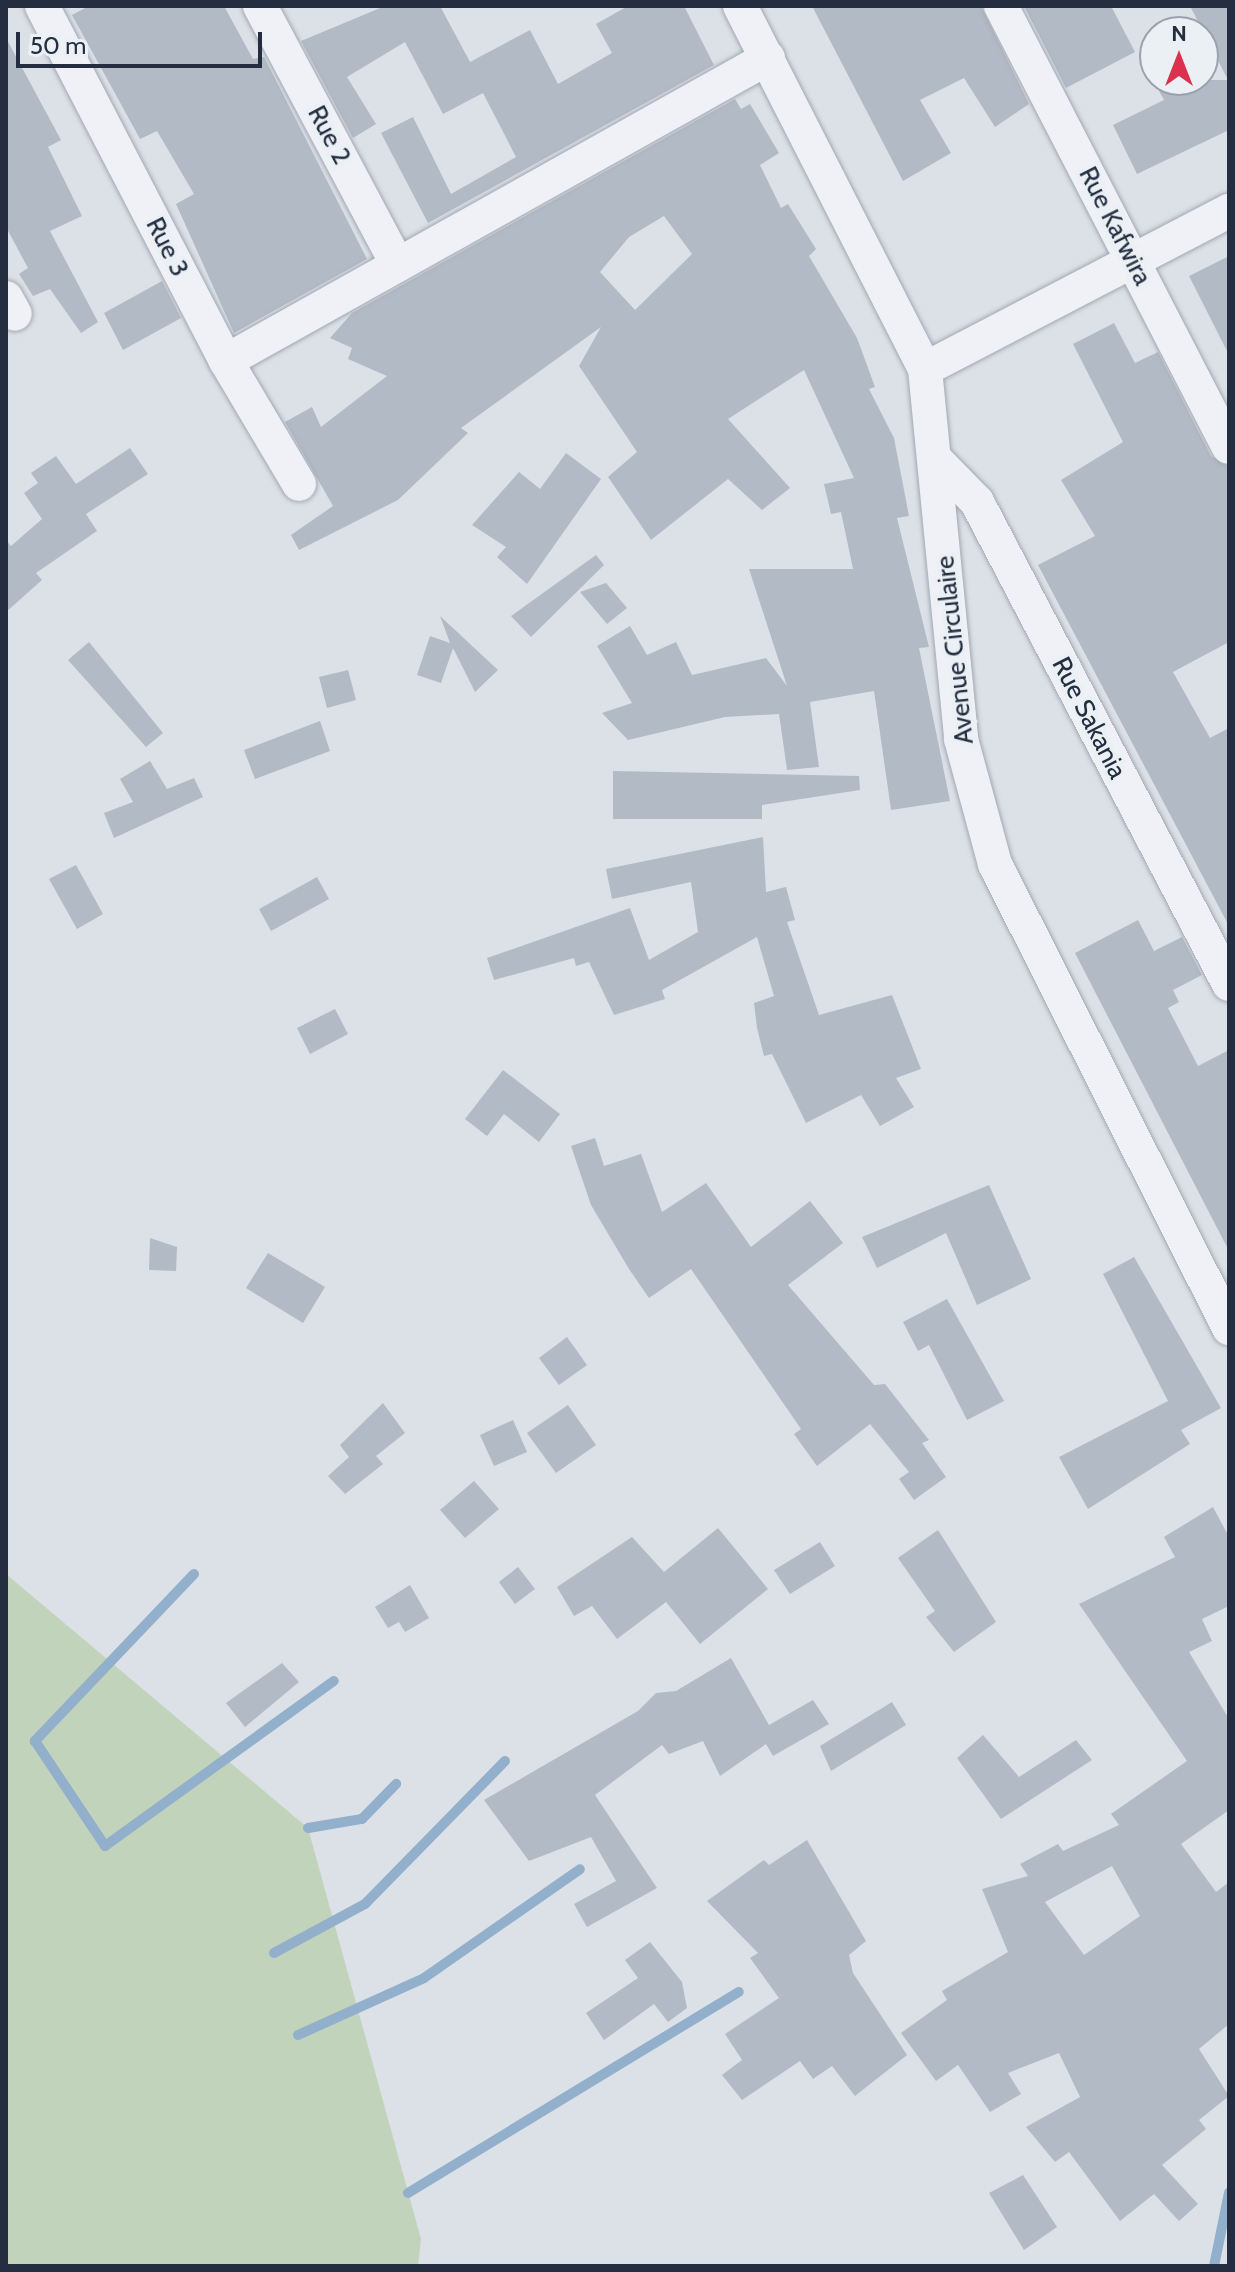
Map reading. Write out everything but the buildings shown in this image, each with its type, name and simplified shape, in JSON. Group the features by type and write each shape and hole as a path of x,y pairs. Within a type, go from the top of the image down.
{"street":[{"name":"Rue 3","path":"42,6 226,361 299,484"},
{"name":"Rue 2","path":"260,6 398,265"},
{"name":"Avenue Circulaire","path":"740,6 925,369 937,461 961,739 995,864 1229,1328"},
{"name":"Rue Kafwira","path":"1001,6 1229,447"},
{"path":"226,361 768,58"},
{"path":"925,369 1135,264 1229,211"},
{"name":"Rue Sakania","path":"937,461 977,502 1229,984"}],"green space":[{"path":"6,1574 308,1828 421,2239 418,2266 6,2266"}],"waterway":[{"path":"194,1574 35,1741 105,1846 334,1681"},
{"path":"274,1953 365,1904 505,1761"},
{"path":"308,1828 362,1819 396,1784"},
{"path":"298,2035 424,1978 580,1869"},
{"path":"408,2193 739,1992"},
{"path":"1214,2266 1229,2193"}]}
